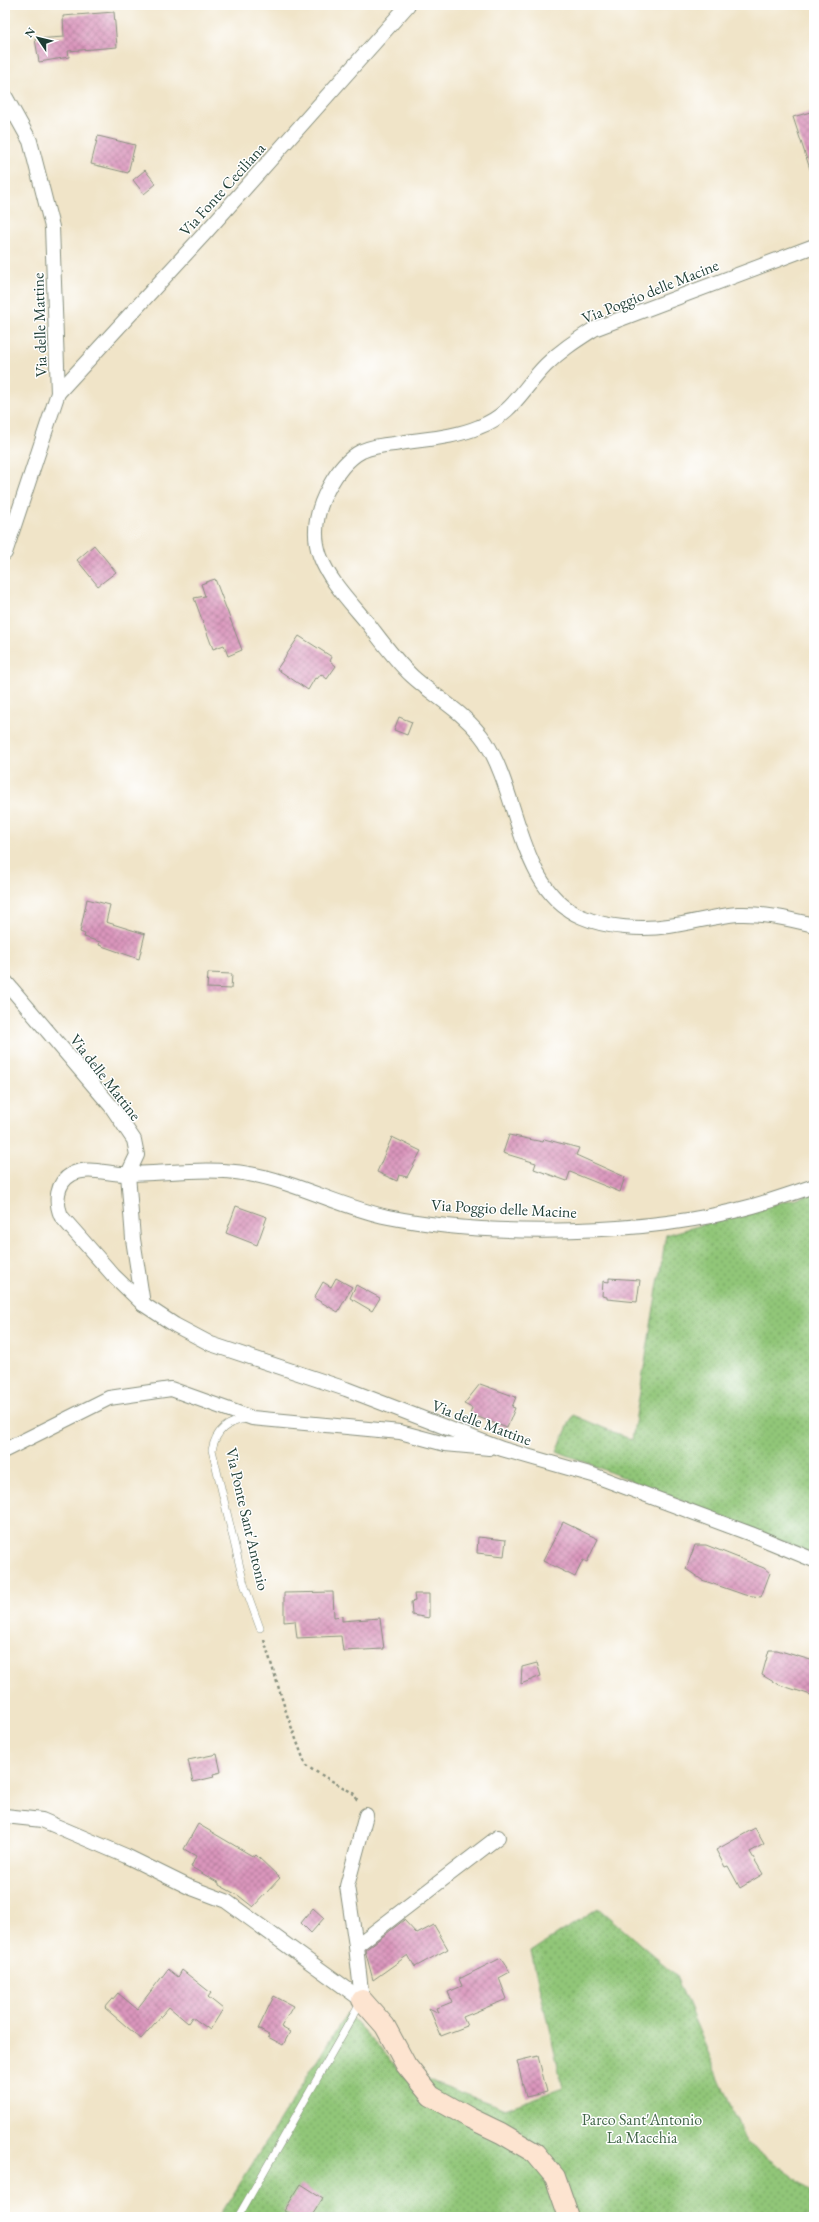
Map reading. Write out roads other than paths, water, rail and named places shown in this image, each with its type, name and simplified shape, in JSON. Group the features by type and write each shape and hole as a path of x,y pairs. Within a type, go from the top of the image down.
{"street":[{"name":"Via Fonte Ceciliana","path":"58,393 206,232 408,5"},
{"name":"Via delle Mattine","path":"5,96 30,141 52,227 58,393 5,553"},
{"name":"Via Poggio delle Macine","path":"814,246 594,329 566,347 544,367 517,402 502,415 482,427 462,433 381,446 362,451 351,459 329,486 322,503 316,540 319,555 328,576 401,665 413,677 468,720 485,741 498,764 533,866 551,895 567,910 584,918 626,926 656,928 699,919 738,914 778,917 814,925"},
{"name":"Via delle Mattine","path":"5,981 111,1106 134,1140 137,1155 125,1174 143,1304"},
{"name":"Via Poggio delle Macine","path":"125,1174 198,1170 250,1174 290,1184 353,1208 388,1217 464,1227 528,1230 591,1229 657,1224 752,1206 814,1186"},
{"name":"Via delle Mattine","path":"125,1174 83,1171 74,1173 65,1179 60,1187 57,1197 57,1207 61,1216 108,1269 143,1304 175,1325 211,1344 346,1389 502,1449 593,1475 751,1534 814,1560"},
{"name":"Via Ponte Sant'Antonio","path":"5,1450 109,1398 170,1389 252,1418 400,1432 445,1444 502,1449"},
{"path":"362,2000 356,1946 346,1886 366,1815"},
{"path":"5,1816 42,1820 126,1856 190,1887 226,1901 362,2000 385,2026 406,2064 431,2096 470,2118 502,2133 535,2154 555,2177 569,2217"},
{"path":"356,1946 498,1837"}],"lane":[{"name":"Via Ponte Sant'Antonio","path":"252,1418 234,1421 221,1428 214,1440 212,1450 244,1584 260,1628"},
{"path":"238,2217 362,2000"}],"park label":[{"name":"Parco Sant'Antonio La Macchia","path":"642,2128"}]}
